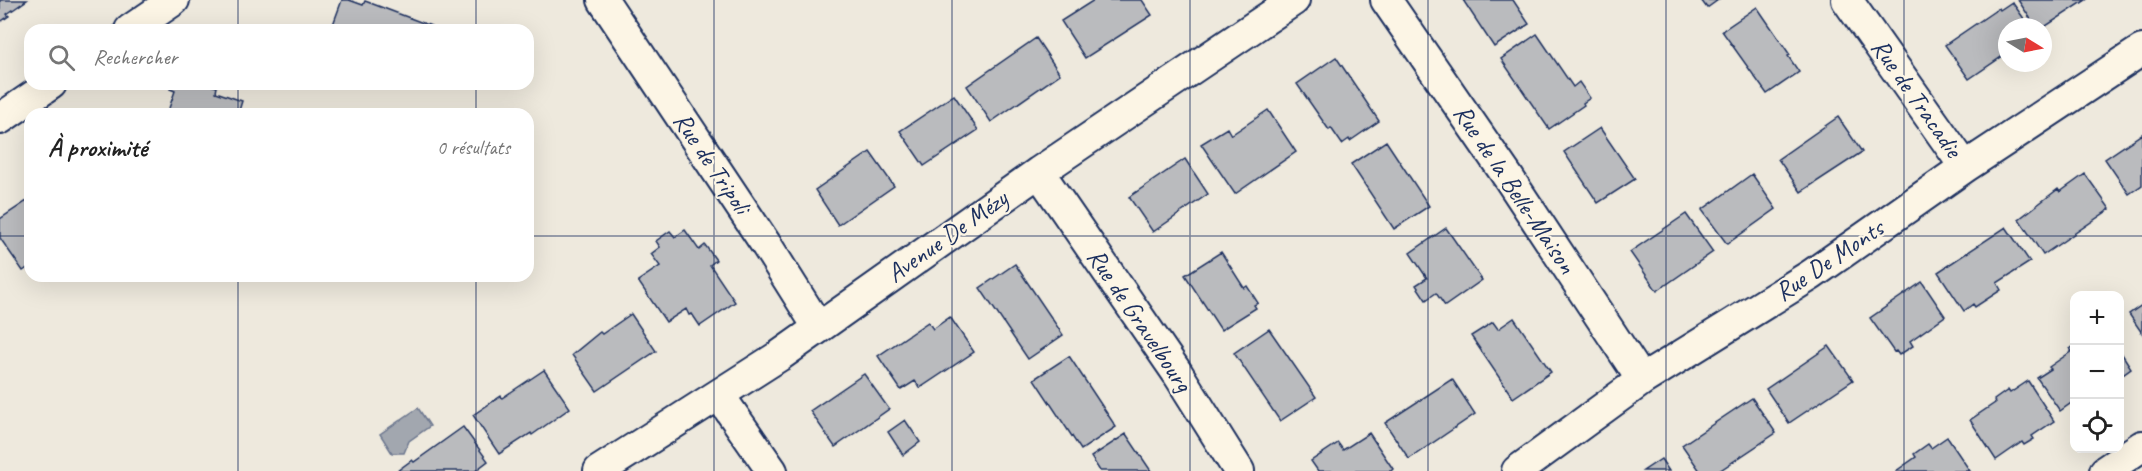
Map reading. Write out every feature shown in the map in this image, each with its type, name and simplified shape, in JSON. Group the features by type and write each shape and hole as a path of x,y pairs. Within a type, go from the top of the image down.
{"street":[{"path":"139,24 174,0"},
{"name":"Rue de Tripoli","path":"603,0 767,246 818,327"},
{"name":"Avenue De Mézy","path":"599,471 779,356 1039,172 1294,0"},
{"name":"Rue de la Belle-Maison","path":"1386,0 1508,177 1642,380"},
{"name":"Rue de Tracadie","path":"1847,0 1965,167"},
{"name":"Rue De Monts","path":"1517,471 1642,380 1811,275 1965,167 2142,50"},
{"path":"0,119 42,90"},
{"name":"Rue de Gravelbourg","path":"1039,172 1178,374 1239,471"},
{"path":"719,395 772,471"},
{"path":"2105,471 2142,446"}],"shaded area":[{"path":"418,408 430,426 409,441 404,453 392,453 380,434"}],"building":[{"path":"0,0 27,0 0,22"},
{"path":"342,0 349,0 363,5 365,1 426,24 333,24"},
{"path":"1094,0 1142,0 1152,15 1085,58 1061,21"},
{"path":"1463,0 1513,0 1529,24 1494,47"},
{"path":"1701,0 1718,0 1707,8"},
{"path":"2018,0 2086,0 2052,22 2052,18 2030,18"},
{"path":"2012,2 2024,18 1998,18 1998,59 1969,79 1945,45 1999,8 2000,10"},
{"path":"1757,7 1799,72 1767,94 1722,31"},
{"path":"1537,34 1573,87 1579,82 1590,98 1583,103 1584,105 1549,129 1501,59"},
{"path":"1036,38 1060,74 991,122 967,86"},
{"path":"1336,57 1379,121 1342,144 1331,128 1329,130 1297,84"},
{"path":"172,90 216,90 216,92 242,101 240,108 169,108 175,91"},
{"path":"954,95 978,130 924,166 900,131"},
{"path":"1268,110 1296,152 1235,194 1201,144 1227,128 1231,135"},
{"path":"1838,117 1862,152 1801,192 1778,159"},
{"path":"1600,128 1635,179 1598,203 1564,152"},
{"path":"2142,134 2142,185 2129,194 2105,159"},
{"path":"1386,141 1429,206 1394,229 1351,164"},
{"path":"870,152 894,186 838,225 815,190"},
{"path":"1185,159 1208,194 1153,232 1129,197"},
{"path":"1752,174 1776,209 1727,244 1702,210"},
{"path":"2085,174 2110,209 2043,255 2019,219 2058,189 2060,192"},
{"path":"24,203 23,271 0,238 0,219"},
{"path":"1686,214 1713,252 1657,291 1630,252"},
{"path":"2006,227 2030,262 1997,283 2001,290 1975,307 1973,304 1964,311 1938,272"},
{"path":"1446,228 1482,280 1445,306 1436,293 1426,300 1416,285 1427,278 1410,253"},
{"path":"685,230 699,250 705,245 716,260 710,265 735,302 700,326 686,309 666,322 638,281 660,266 651,254 660,247 656,241 670,231 675,237"},
{"path":"1221,252 1244,288 1247,286 1258,303 1254,305 1256,308 1221,330 1185,275"},
{"path":"1015,264 1063,335 1028,359 980,288"},
{"path":"1922,282 1945,316 1910,341 1913,346 1899,355 1896,351 1894,352 1870,318"},
{"path":"2142,305 2142,333 2129,314"},
{"path":"631,314 656,351 597,391 572,355 600,332 602,334"},
{"path":"950,317 974,352 920,388 915,381 901,390 878,356 928,322 933,329"},
{"path":"1514,318 1551,372 1513,398 1471,336 1493,322 1498,329"},
{"path":"1269,329 1316,397 1280,421 1234,353"},
{"path":"1829,346 1853,380 1789,423 1766,389"},
{"path":"2070,352 2070,404 2060,411 2037,378 2051,369 2049,367"},
{"path":"1069,356 1116,427 1081,450 1034,379"},
{"path":"2124,357 2131,368 2124,373"},
{"path":"544,370 570,408 532,435 531,433 499,454 473,415"},
{"path":"864,374 889,409 835,447 810,411"},
{"path":"1452,379 1475,414 1409,459 1385,423"},
{"path":"2028,381 2054,421 2032,436 2034,439 2024,445 2022,442 1996,460 1970,420 1995,403 1994,400 2008,390 2010,393"},
{"path":"1752,398 1776,433 1719,471 1700,471 1682,445"},
{"path":"905,420 920,442 903,455 888,432"},
{"path":"463,427 488,461 475,471 397,471 412,460 414,462"},
{"path":"1369,433 1393,469 1391,471 1318,471 1311,461 1338,443 1343,450"},
{"path":"1126,434 1151,471 1100,471 1091,457"},
{"path":"1947,437 1970,471 1896,471 1916,457 1914,454 1928,444 1931,448"},
{"path":"1661,459 1669,471 1643,471"}]}
